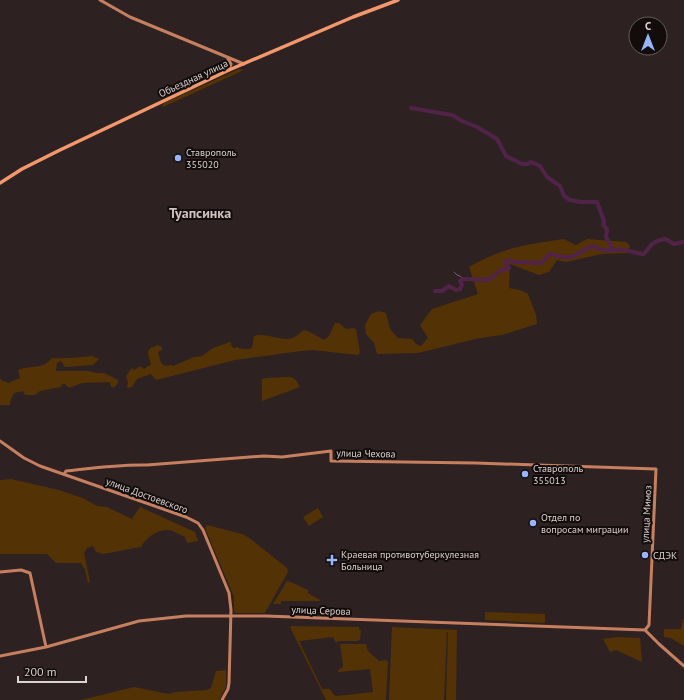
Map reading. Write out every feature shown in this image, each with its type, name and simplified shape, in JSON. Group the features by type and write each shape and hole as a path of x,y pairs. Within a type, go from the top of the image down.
{"main road":[{"name":"Объездная улица","path":"0,183 22,169 60,150 229,70 347,19 398,0"}],"street":[{"path":"100,0 124,14 244,64"},
{"path":"226,57 230,64 229,70"},
{"name":"улица Достоевского","path":"0,441 24,458 40,466 186,517 198,523 203,530 225,580 231,599 229,683 228,689 222,700"},
{"name":"улица Чехова","path":"64,474 66,471 102,466 135,464 147,465 264,456 282,457 331,450 331,460 656,469"},
{"name":"улица Мимоз","path":"645,630 649,624 656,469"},
{"path":"0,572 22,570 30,572 46,647"},
{"name":"улица Серова","path":"0,656 46,647 139,622 186,616 231,616 645,630"},
{"path":"645,630 684,666"}],"shaded area":[{"path":"239,69 244,70 163,107 162,106 164,103"},
{"path":"564,239 576,245 587,239 626,242 630,246 627,253 602,254 566,262 557,260 549,272 539,275 510,264 509,288 520,290 528,294 536,315 537,324 502,335 480,338 418,353 377,354 374,343 366,334 365,325 371,314 379,311 386,313 390,329 398,338 412,339 416,344 421,346 428,338 420,325 432,309 478,294 469,267 492,255 504,251"},
{"path":"335,323 339,323 346,329 356,329 360,352 358,355 312,350 235,360 156,380 151,374 137,379 132,387 127,388 128,383 126,376 132,368 135,370 140,366 144,369 151,365 148,354 149,349 158,345 162,347 162,350 158,352 161,363 165,366 173,366 194,357 202,356 213,348 230,342 233,348 252,348 254,336 259,335 288,339 293,338 304,330 324,340 329,336"},
{"path":"92,356 99,359 93,365 65,367 61,361 57,363 56,371 89,371 104,373 118,380 118,383 114,387 111,387 110,382 82,383 69,388 65,384 62,384 61,387 40,391 35,395 25,395 23,391 14,393 10,405 0,405 0,378 8,383 20,378 18,370 44,365 52,358"},
{"path":"291,377 296,380 300,387 262,401 262,379"},
{"path":"11,479 59,490 83,498 97,506 107,507 132,519 140,507 195,532 198,541 187,543 185,537 169,530 163,530 152,535 141,547 103,554 96,552 93,546 87,548 84,553 90,582 88,583 85,570 81,563 56,563 47,554 0,554 0,480"},
{"path":"318,508 323,517 309,526 303,517"},
{"path":"207,525 248,537 287,568 288,572 265,613 236,613 234,611 234,597 205,528"},
{"path":"287,581 308,590 308,593 320,601 281,601 281,604 273,604"},
{"path":"485,612 545,614 545,623 485,620"},
{"path":"683,619 684,646 671,638 664,637 664,629 681,629"},
{"path":"290,627 359,627 359,630 361,630 360,639 358,641 338,641 336,643 333,637 300,641 300,643 322,689 330,689 336,696 373,692 370,669 338,672 343,665 340,644 366,644 368,651 379,661 386,660 388,662 386,700 326,700"},
{"path":"392,627 457,630 456,700 446,700 447,632 444,700 389,700"},
{"path":"617,637 640,638 642,662 616,650 610,652 603,639"},
{"path":"226,670 226,687 219,700 81,700 134,687 169,694 175,692 207,690 211,688 216,671"}],"waterway":[{"path":"411,108 452,115 477,127 497,139 506,156 522,164 528,164 531,162 540,166 547,177 560,186 564,196 570,200 580,202 597,202 604,221 603,225 607,229 606,237 613,250"},
{"path":"435,291 442,291 449,286 456,290 460,289 462,285 460,281 463,279 488,280 500,271 509,268 506,264 508,260 516,262 541,263 550,254 563,257 574,256 587,248 594,246 601,250 625,250 644,254 658,240 666,239 674,244 684,242"},
{"path":"454,272 463,279"}],"place":[{"name":"Ставрополь 355020","path":"178,158"},
{"name":"Ставрополь 355013","path":"525,474"},
{"name":"Отдел по вопросам миграции","path":"533,523"},
{"name":"СДЭК","path":"645,555"},
{"name":"Краевая противотуберкулезная Больница","path":"332,560"}],"district":[{"name":"Туапсинка","path":"200,213"}]}
